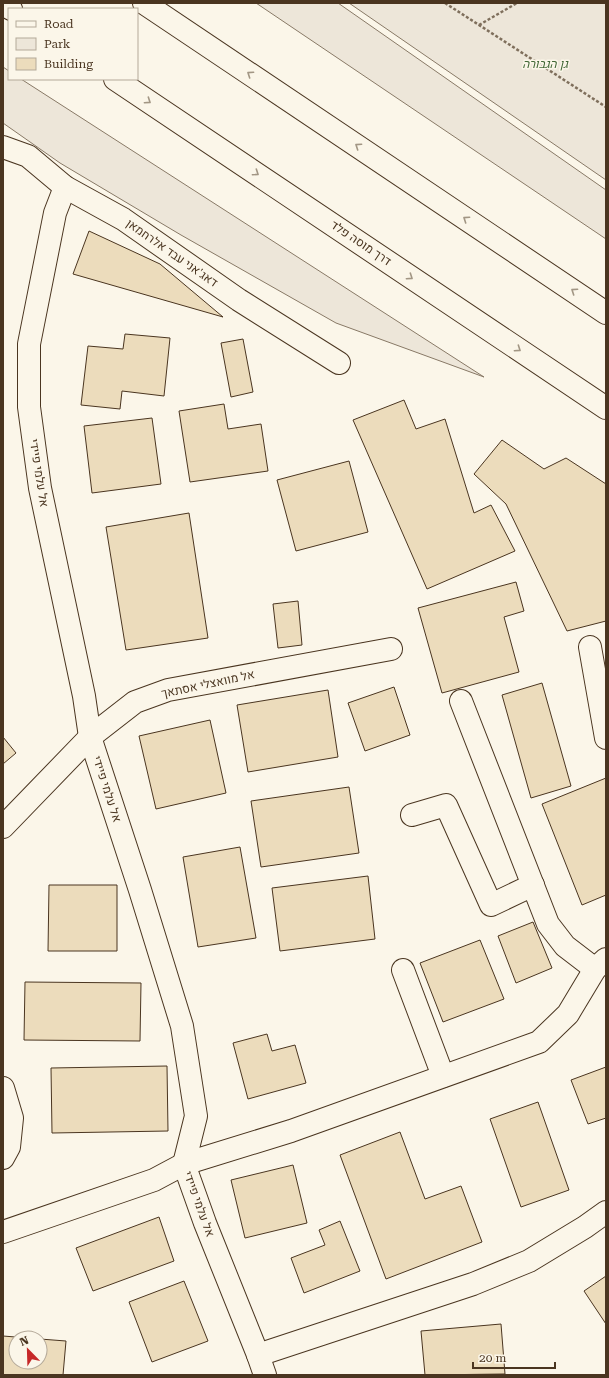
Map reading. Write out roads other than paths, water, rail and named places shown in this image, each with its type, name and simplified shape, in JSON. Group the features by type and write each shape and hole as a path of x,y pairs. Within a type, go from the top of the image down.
{"main road":[{"path":"144,3 606,313"},
{"name":"דרך מוסה פלד","path":"116,80 606,408"},
{"name":"דאג'אני עבד אלרחמאן","path":"3,147 28,156 64,187 123,219 239,300 339,363"},
{"name":"אל עלמי פיידי","path":"64,187 55,213 29,344 29,407 40,488 84,696 90,737 140,890 182,1026 196,1116 184,1164 204,1223 262,1365"},
{"path":"590,646 606,738"},
{"name":"אל מוואצלי אסתאך","path":"3,828 90,737 135,702 168,690 391,649"},
{"path":"3,1232 154,1180 184,1164 291,1131 538,1042 568,1014 601,964 565,946 548,924 461,701"},
{"path":"412,815 446,805 491,905 533,885"},
{"path":"403,970 443,1076"},
{"path":"3,1088 12,1118 9,1146 3,1158"},
{"path":"262,1365 529,1261 585,1227 606,1212"}],"park label":[{"name":"גן הגבורה","path":"545,64"}]}
